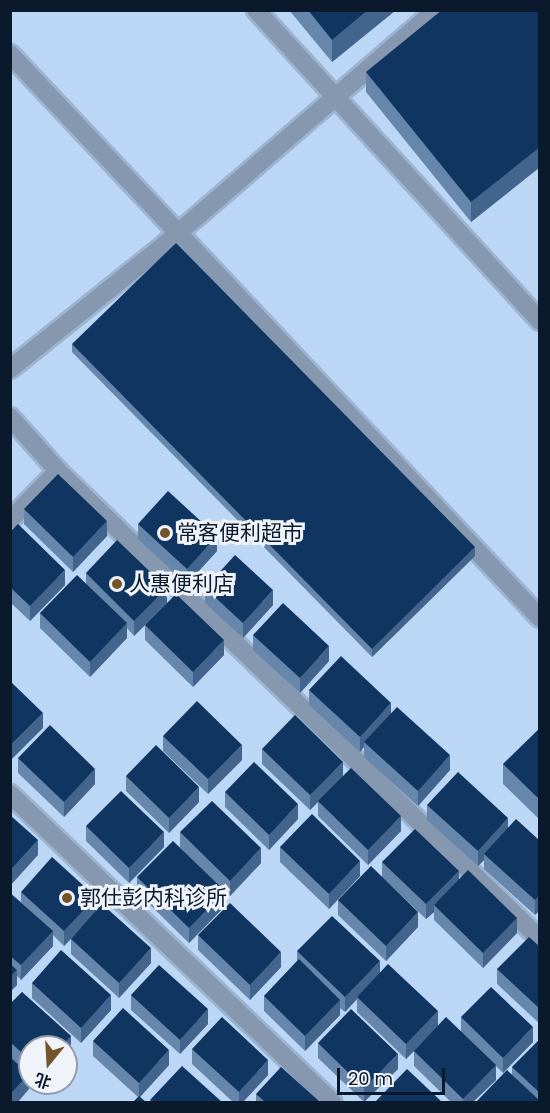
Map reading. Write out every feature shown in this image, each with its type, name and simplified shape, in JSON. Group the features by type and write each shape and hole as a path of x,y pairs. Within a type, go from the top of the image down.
{"street":[{"path":"256,10 334,99 540,321"},
{"path":"10,369 179,233 436,10"},
{"path":"10,54 540,618"},
{"path":"10,417 58,471 537,931"},
{"path":"10,520 58,471"},
{"path":"10,794 332,1102"}],"building":[{"path":"308,10 368,10 332,40"},
{"path":"442,10 540,10 540,147 471,202 366,72"},
{"path":"176,243 475,547 372,649 72,344"},
{"path":"58,474 107,521 73,557 24,509"},
{"path":"168,491 217,536 187,569 138,524"},
{"path":"18,524 65,570 30,606 10,587 10,532"},
{"path":"117,540 167,588 134,621 86,573"},
{"path":"235,555 273,590 243,623 205,588"},
{"path":"77,575 127,623 90,662 40,613"},
{"path":"176,594 224,640 193,672 145,625"},
{"path":"283,603 329,646 300,678 253,635"},
{"path":"341,656 391,703 360,737 309,690"},
{"path":"10,681 43,713 10,746"},
{"path":"197,701 242,745 208,779 163,736"},
{"path":"397,707 450,755 418,791 364,742"},
{"path":"295,715 343,762 310,795 262,749"},
{"path":"50,725 95,769 64,802 18,758"},
{"path":"540,728 540,800 503,764"},
{"path":"156,745 199,787 169,818 126,776"},
{"path":"254,762 298,804 269,835 225,792"},
{"path":"351,768 401,816 368,850 318,801"},
{"path":"458,772 508,818 478,851 427,805"},
{"path":"121,791 164,832 129,868 86,826"},
{"path":"212,801 261,848 230,881 180,832"},
{"path":"312,814 360,861 329,894 280,847"},
{"path":"10,815 38,840 10,871"},
{"path":"516,819 540,841 540,895 535,900 484,854"},
{"path":"415,829 459,871 426,904 382,862"},
{"path":"173,841 225,891 189,928 137,877"},
{"path":"52,857 96,897 64,931 21,892"},
{"path":"371,866 418,912 386,946 338,900"},
{"path":"468,870 517,918 483,953 434,905"},
{"path":"10,893 53,931 21,965 10,956"},
{"path":"230,903 281,952 250,985 198,935"},
{"path":"102,904 151,948 119,983 71,939"},
{"path":"332,916 380,961 345,997 297,951"},
{"path":"529,937 540,947 540,1009 497,969"},
{"path":"61,950 111,995 81,1028 32,983"},
{"path":"299,959 340,1000 305,1036 264,996"},
{"path":"10,964 17,970 10,977"},
{"path":"388,964 438,1011 406,1044 357,997"},
{"path":"159,965 208,1009 180,1040 131,995"},
{"path":"491,987 533,1027 503,1058 461,1017"},
{"path":"22,992 70,1035 18,1035 18,1049 10,1042 10,1004"},
{"path":"123,1008 169,1050 139,1083 93,1041"},
{"path":"351,1009 398,1054 364,1088 318,1043"},
{"path":"222,1017 268,1060 239,1092 192,1049"},
{"path":"446,1017 496,1065 463,1099 414,1051"},
{"path":"540,1039 540,1093 512,1067"},
{"path":"10,1057 18,1064 18,1086 10,1095"},
{"path":"182,1066 222,1102 152,1102 150,1100"},
{"path":"281,1067 320,1102 265,1102 256,1094"},
{"path":"407,1069 442,1102 375,1102"},
{"path":"507,1070 540,1101 540,1102 476,1102"},
{"path":"139,1096 146,1102 133,1102"}],"place":[{"name":"常客便利超市","path":"165,533"},
{"name":"人惠便利店","path":"117,584"},
{"name":"郭仕彭内科诊所","path":"67,898"}]}
